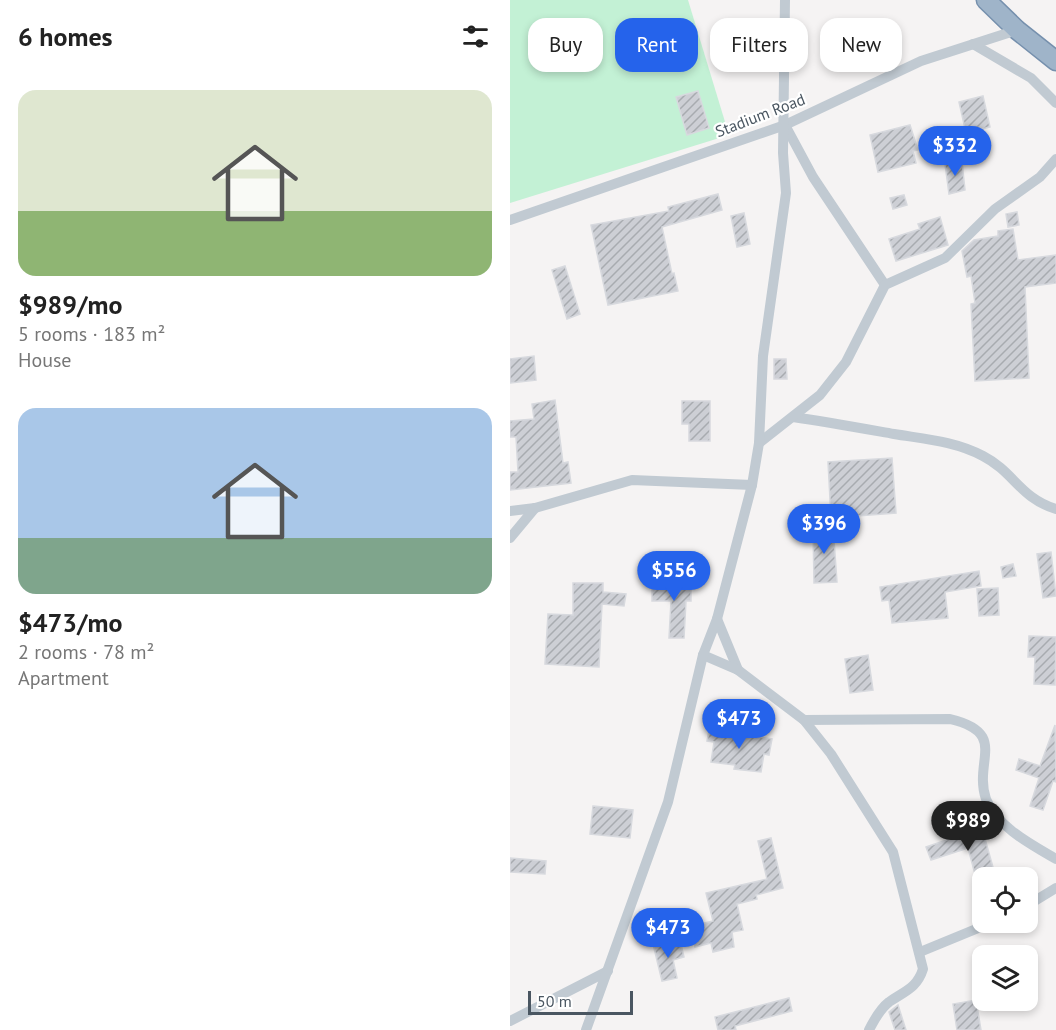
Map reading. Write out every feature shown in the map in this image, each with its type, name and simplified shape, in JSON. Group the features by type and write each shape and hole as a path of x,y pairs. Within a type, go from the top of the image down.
{"highway":[{"path":"986,0 1017,30 1056,61"}],"street":[{"path":"586,1030 668,802 703,655 717,619 752,485 759,443 763,356 786,193 785,0"},
{"name":"Stadium Road","path":"510,220 785,124 921,61 1017,30"},
{"path":"973,44 1031,78 1056,103"},
{"path":"785,124 813,177 885,285"},
{"path":"759,443 820,395 846,362 885,285 945,258 995,209 1040,177 1056,159"},
{"path":"793,417 956,444 984,456 1007,472 1027,496 1038,504 1056,509"},
{"path":"510,511 535,508 632,480 752,485"},
{"path":"510,538 535,508"},
{"path":"717,619 738,670"},
{"path":"703,655 738,670 804,720 831,754 893,852 923,969 920,979 912,989 888,1003 878,1013 869,1030"},
{"path":"804,720 950,719 967,723 985,738 987,748 982,780 987,800 996,815 1006,826 1056,859"},
{"path":"1038,899 1056,888"},
{"path":"920,952 972,931"},
{"path":"510,1022 609,971"}],"green space":[{"path":"510,0 688,0 693,18 615,18 615,72 698,72 698,33 729,135 510,203"}],"building":[{"path":"698,91 709,128 687,135 676,97"},
{"path":"983,96 990,127 966,133 959,102"},
{"path":"910,125 918,150 913,151 916,163 878,172 870,135"},
{"path":"962,162 965,190 949,194 945,164"},
{"path":"718,194 722,210 662,227 678,291 608,305 591,225 669,211 668,207"},
{"path":"904,195 907,205 893,209 890,198"},
{"path":"1017,212 1019,225 1008,227 1006,214"},
{"path":"744,213 750,244 737,247 731,216"},
{"path":"940,217 948,245 896,261 889,239 920,229 918,224"},
{"path":"1013,229 1018,260 1056,255 1056,283 1025,287 1029,378 975,381 971,304 975,303 971,276 967,277 962,251 974,240 998,236 998,231"},
{"path":"565,266 580,314 567,319 552,270"},
{"path":"534,356 536,380 510,383 510,359"},
{"path":"774,359 786,359 787,379 774,379"},
{"path":"555,400 563,463 568,462 571,483 510,490 510,472 518,472 516,437 510,437 510,421 534,419 532,404"},
{"path":"682,401 710,401 710,441 689,441 689,424 682,424"},
{"path":"892,458 896,513 831,518 828,462"},
{"path":"833,526 837,582 814,583 813,528"},
{"path":"1051,552 1056,596 1043,598 1037,554"},
{"path":"1013,564 1016,576 1003,578 1001,567"},
{"path":"979,571 981,586 945,592 948,618 892,623 889,600 882,601 880,587"},
{"path":"652,579 691,579 691,601 686,601 684,638 669,638 671,601 652,601"},
{"path":"573,583 603,583 603,592 626,594 624,606 602,604 599,667 545,664 548,614 573,615"},
{"path":"998,588 999,615 979,616 977,589"},
{"path":"1029,636 1056,637 1055,685 1034,684 1035,657 1028,657"},
{"path":"868,655 873,690 850,693 845,659"},
{"path":"1055,725 1056,782 1053,781 1043,810 1030,806 1039,778 1016,770 1019,759 1040,766"},
{"path":"709,730 772,739 769,755 764,754 761,772 734,769 735,765 711,762 714,742 707,741"},
{"path":"593,806 633,810 630,838 590,834"},
{"path":"982,828 993,867 973,867 968,848 931,860 926,847"},
{"path":"771,838 783,888 756,895 757,899 737,904 743,930 732,932 734,947 713,952 711,943 695,947 691,931 695,930 695,925 713,921 706,893 767,879 758,841"},
{"path":"510,858 546,861 545,874 510,872"},
{"path":"669,940 670,946 681,944 684,957 673,960 677,978 662,981 653,944"},
{"path":"789,998 792,1011 735,1026 736,1030 718,1030 715,1017"},
{"path":"972,1001 972,1011 978,1011 981,1030 957,1030 953,1004"},
{"path":"898,1005 906,1030 895,1030 889,1012"}]}
